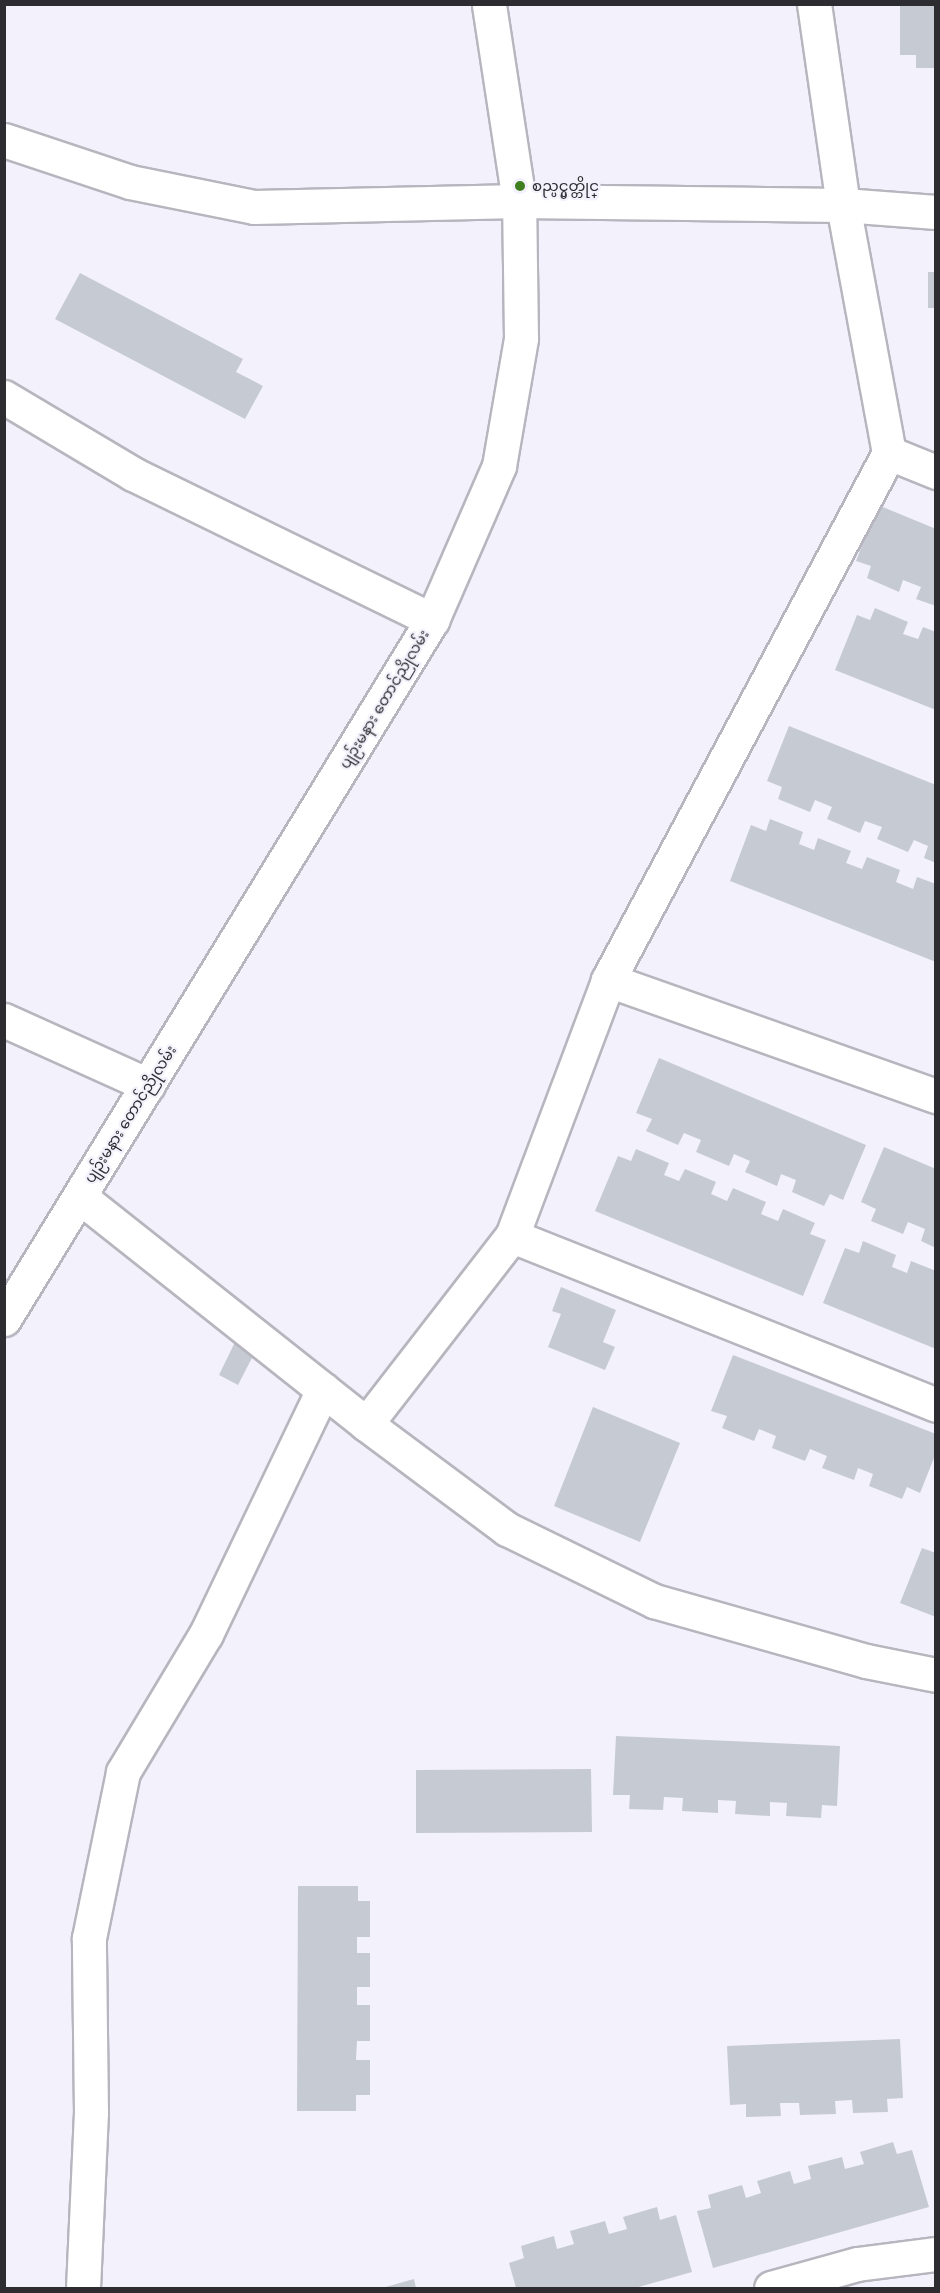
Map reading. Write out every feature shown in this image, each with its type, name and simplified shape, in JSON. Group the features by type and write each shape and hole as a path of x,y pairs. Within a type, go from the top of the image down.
{"street":[{"name":"ပျဉ်းမနား တောင်ညိုလမ်း","path":"4,1319 432,620 499,466 520,338 519,201 489,4"},
{"path":"366,1424 512,1236 608,980 889,453 843,205 814,4"},
{"path":"4,140 130,182 254,207 519,201 843,205 936,212"},
{"path":"4,397 133,474 432,620"},
{"path":"889,453 936,472"},
{"path":"608,980 936,1096"},
{"path":"4,1020 148,1085"},
{"path":"80,1197 366,1424 507,1529 654,1601 866,1661 936,1675"},
{"path":"512,1236 936,1405"},
{"path":"83,2289 91,2113 88,1938 123,1772 206,1634 323,1390"},
{"path":"771,2289 861,2276 936,2254"}],"building":[{"path":"900,4 936,4 936,68 916,68 916,55 900,55"},
{"path":"928,272 936,272 936,308 928,308"},
{"path":"80,273 243,359 236,372 263,386 245,419 55,319"},
{"path":"878,505 936,529 936,606 916,599 921,587 903,580 899,592 867,578 871,566 856,561"},
{"path":"875,608 908,622 903,634 918,639 923,627 936,632 936,710 835,670 857,615 870,620"},
{"path":"789,726 936,785 936,863 924,858 928,846 914,840 908,852 877,839 882,827 865,821 860,833 827,819 832,807 815,800 810,812 778,799 782,787 767,781"},
{"path":"770,819 803,832 799,844 814,850 818,838 851,851 846,863 862,869 867,857 900,870 896,882 913,889 917,877 936,884 936,962 730,881 751,825 766,831"},
{"path":"659,1058 866,1145 843,1200 830,1194 824,1206 792,1192 796,1180 781,1174 777,1186 745,1172 750,1161 734,1154 729,1166 696,1152 701,1140 684,1133 678,1145 646,1131 652,1119 636,1113"},
{"path":"884,1147 936,1169 936,1248 921,1241 925,1229 908,1222 903,1234 871,1221 876,1209 861,1202"},
{"path":"636,1149 669,1163 664,1175 679,1181 685,1169 716,1182 711,1194 727,1201 733,1188 766,1202 761,1214 778,1221 783,1209 815,1223 810,1234 826,1240 803,1296 595,1211 618,1156 631,1161"},
{"path":"863,1241 896,1255 892,1267 907,1273 911,1261 936,1271 936,1349 823,1303 845,1248 859,1253"},
{"path":"561,1287 616,1310 603,1342 615,1347 605,1370 548,1347 561,1314 552,1311"},
{"path":"235,1342 255,1352 238,1385 219,1375"},
{"path":"733,1355 936,1434 936,1453 920,1493 907,1487 902,1499 869,1486 873,1474 858,1468 854,1480 822,1468 827,1456 810,1449 805,1461 772,1448 776,1436 759,1429 754,1441 722,1428 727,1416 711,1411"},
{"path":"593,1407 680,1443 640,1542 554,1506"},
{"path":"922,1548 936,1553 936,1617 900,1603"},
{"path":"616,1736 840,1746 837,1806 822,1805 821,1818 786,1816 787,1803 770,1802 770,1816 735,1814 736,1801 718,1800 718,1813 682,1811 683,1798 664,1797 663,1810 629,1809 630,1795 613,1795"},
{"path":"591,1769 592,1832 416,1833 416,1770"},
{"path":"298,1886 358,1886 358,1901 370,1901 370,1937 357,1937 357,1953 370,1953 370,1987 357,1987 357,2005 370,2005 370,2041 357,2041 356,2060 370,2060 370,2095 356,2095 356,2111 297,2111"},
{"path":"900,2039 903,2098 887,2099 888,2112 853,2113 852,2100 835,2101 836,2114 800,2115 799,2103 780,2103 781,2116 746,2117 746,2104 730,2105 727,2046"},
{"path":"893,2142 897,2154 912,2150 929,2207 713,2268 697,2211 711,2208 708,2195 742,2185 746,2198 761,2193 757,2181 790,2171 794,2184 811,2179 808,2166 842,2157 845,2169 864,2164 860,2152"},
{"path":"657,2207 660,2220 676,2215 692,2272 635,2288 516,2288 509,2263 524,2258 521,2246 554,2236 557,2249 574,2244 570,2231 605,2221 609,2234 627,2229 623,2217"},
{"path":"414,2279 416,2288 382,2288"}],"place":[{"name":"စည္ပင္မွတ္တိုင္","path":"520,186"}]}
